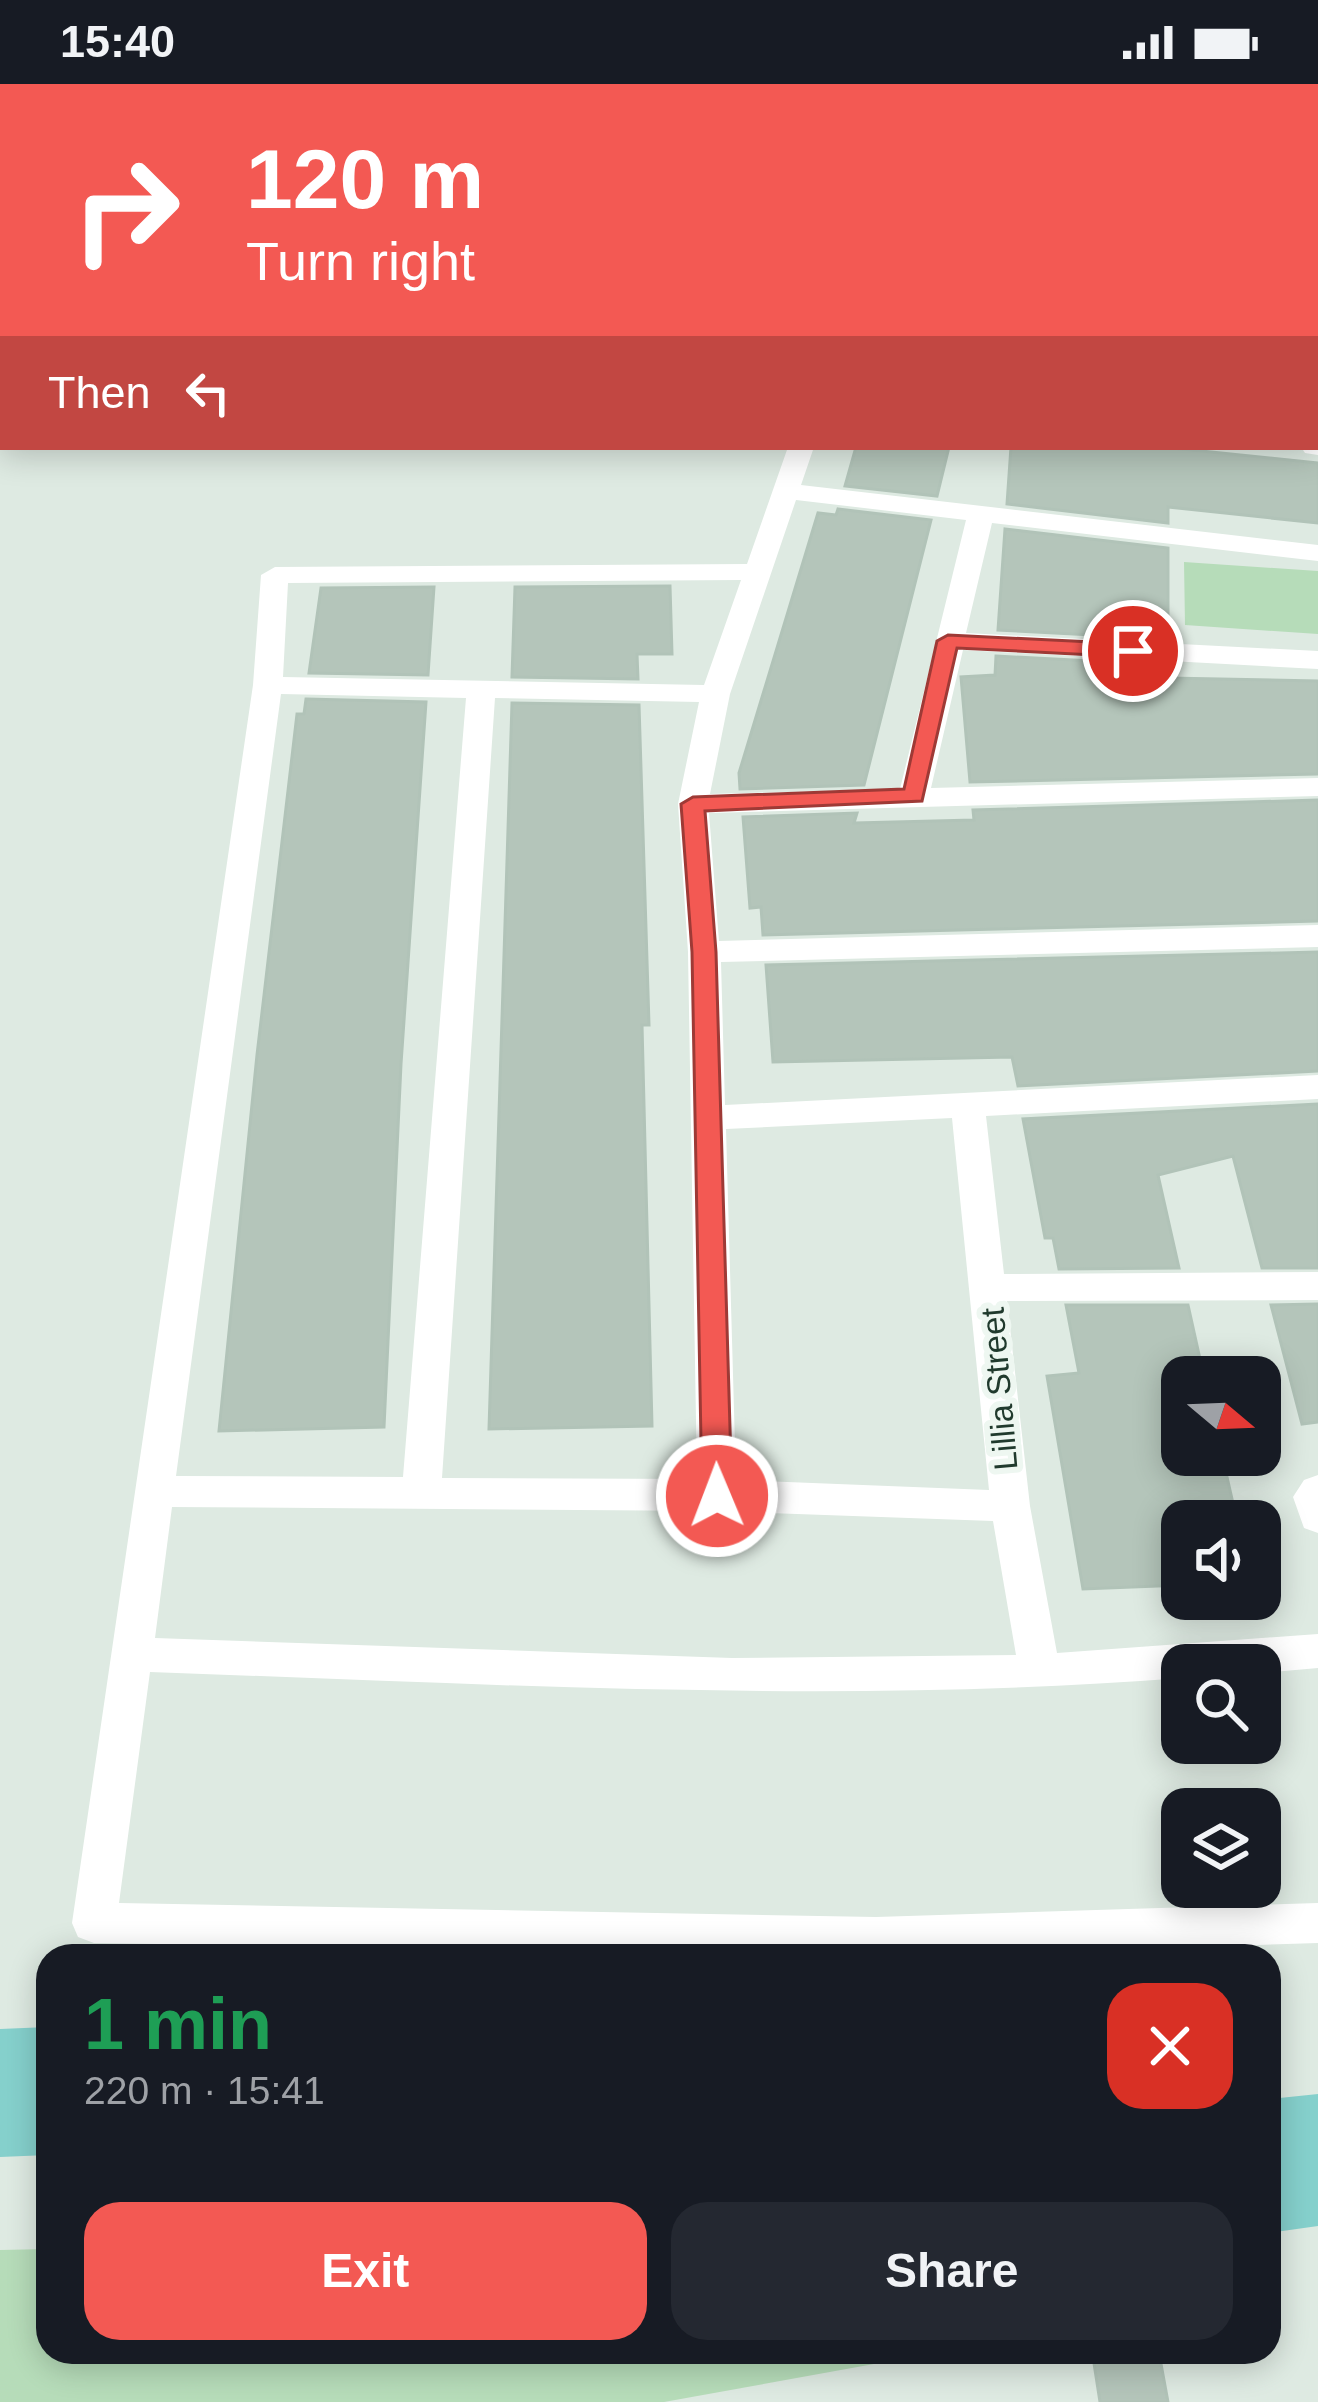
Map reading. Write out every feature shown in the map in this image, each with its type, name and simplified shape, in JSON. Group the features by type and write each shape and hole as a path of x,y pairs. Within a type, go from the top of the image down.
{"street":[{"path":"717,1496 704,952 693,804 715,694 800,450"},
{"path":"787,490 1318,553"},
{"path":"914,796 980,516"},
{"path":"754,572 275,575 268,685 94,1923 876,1937 1318,1923"},
{"path":"948,641 1318,660"},
{"path":"268,685 715,694"},
{"path":"421,1496 481,691"},
{"path":"693,804 1318,787"},
{"path":"704,952 1318,936"},
{"path":"709,1118 1318,1087"},
{"name":"Lillia Street","path":"968,1104 991,1288 1010,1506 1040,1672"},
{"path":"991,1288 1318,1286"},
{"path":"154,1491 717,1496 1010,1506"},
{"path":"1318,1492 1313,1497 1318,1517"},
{"path":"130,1654 732,1675 1040,1672 1318,1651"}],"green space":[{"path":"1184,562 1318,571 1318,634 1185,625"},
{"path":"36,2249 36,2364 874,2364 664,2402 0,2402 0,2250"}],"building":[{"path":"855,450 948,450 937,496 845,486"},
{"path":"1011,450 1192,450 1318,463 1318,523 1168,507 1168,523 1007,504"},
{"path":"838,509 931,520 864,785 740,789 739,773 818,513 836,515"},
{"path":"1005,529 1168,548 1168,639 998,630"},
{"path":"670,586 672,654 637,654 638,679 512,677 515,587"},
{"path":"434,587 428,675 309,673 321,588"},
{"path":"996,656 1168,665 1168,678 1318,681 1318,774 970,782 961,677 995,675"},
{"path":"306,699 426,702 401,1064 384,1427 219,1431 297,714 304,714"},
{"path":"512,703 639,705 649,1025 642,1025 652,1426 489,1429"},
{"path":"1318,800 1318,921 763,935 761,907 750,908 743,817 857,813 854,823 974,820 973,810"},
{"path":"1318,952 1318,1071 1018,1086 1012,1057 773,1062 766,965"},
{"path":"1318,1104 1318,1268 1262,1268 1233,1156 1158,1175 1179,1268 1059,1269 1053,1238 1045,1238 1023,1119"},
{"path":"1318,1304 1318,1422 1302,1424 1271,1305"},
{"path":"1066,1305 1188,1305 1199,1356 1161,1356 1161,1476 1227,1476 1232,1500 1161,1500 1161,1586 1083,1589 1047,1376 1079,1373"},
{"path":"1094,2364 1161,2364 1168,2402 1100,2402"}],"waterway":[{"path":"0,2093 36,2092"},
{"path":"1281,2165 1318,2160"}],"route":[{"path":"717,1496 704,952 693,804 914,796 948,641 1133,651"}]}
